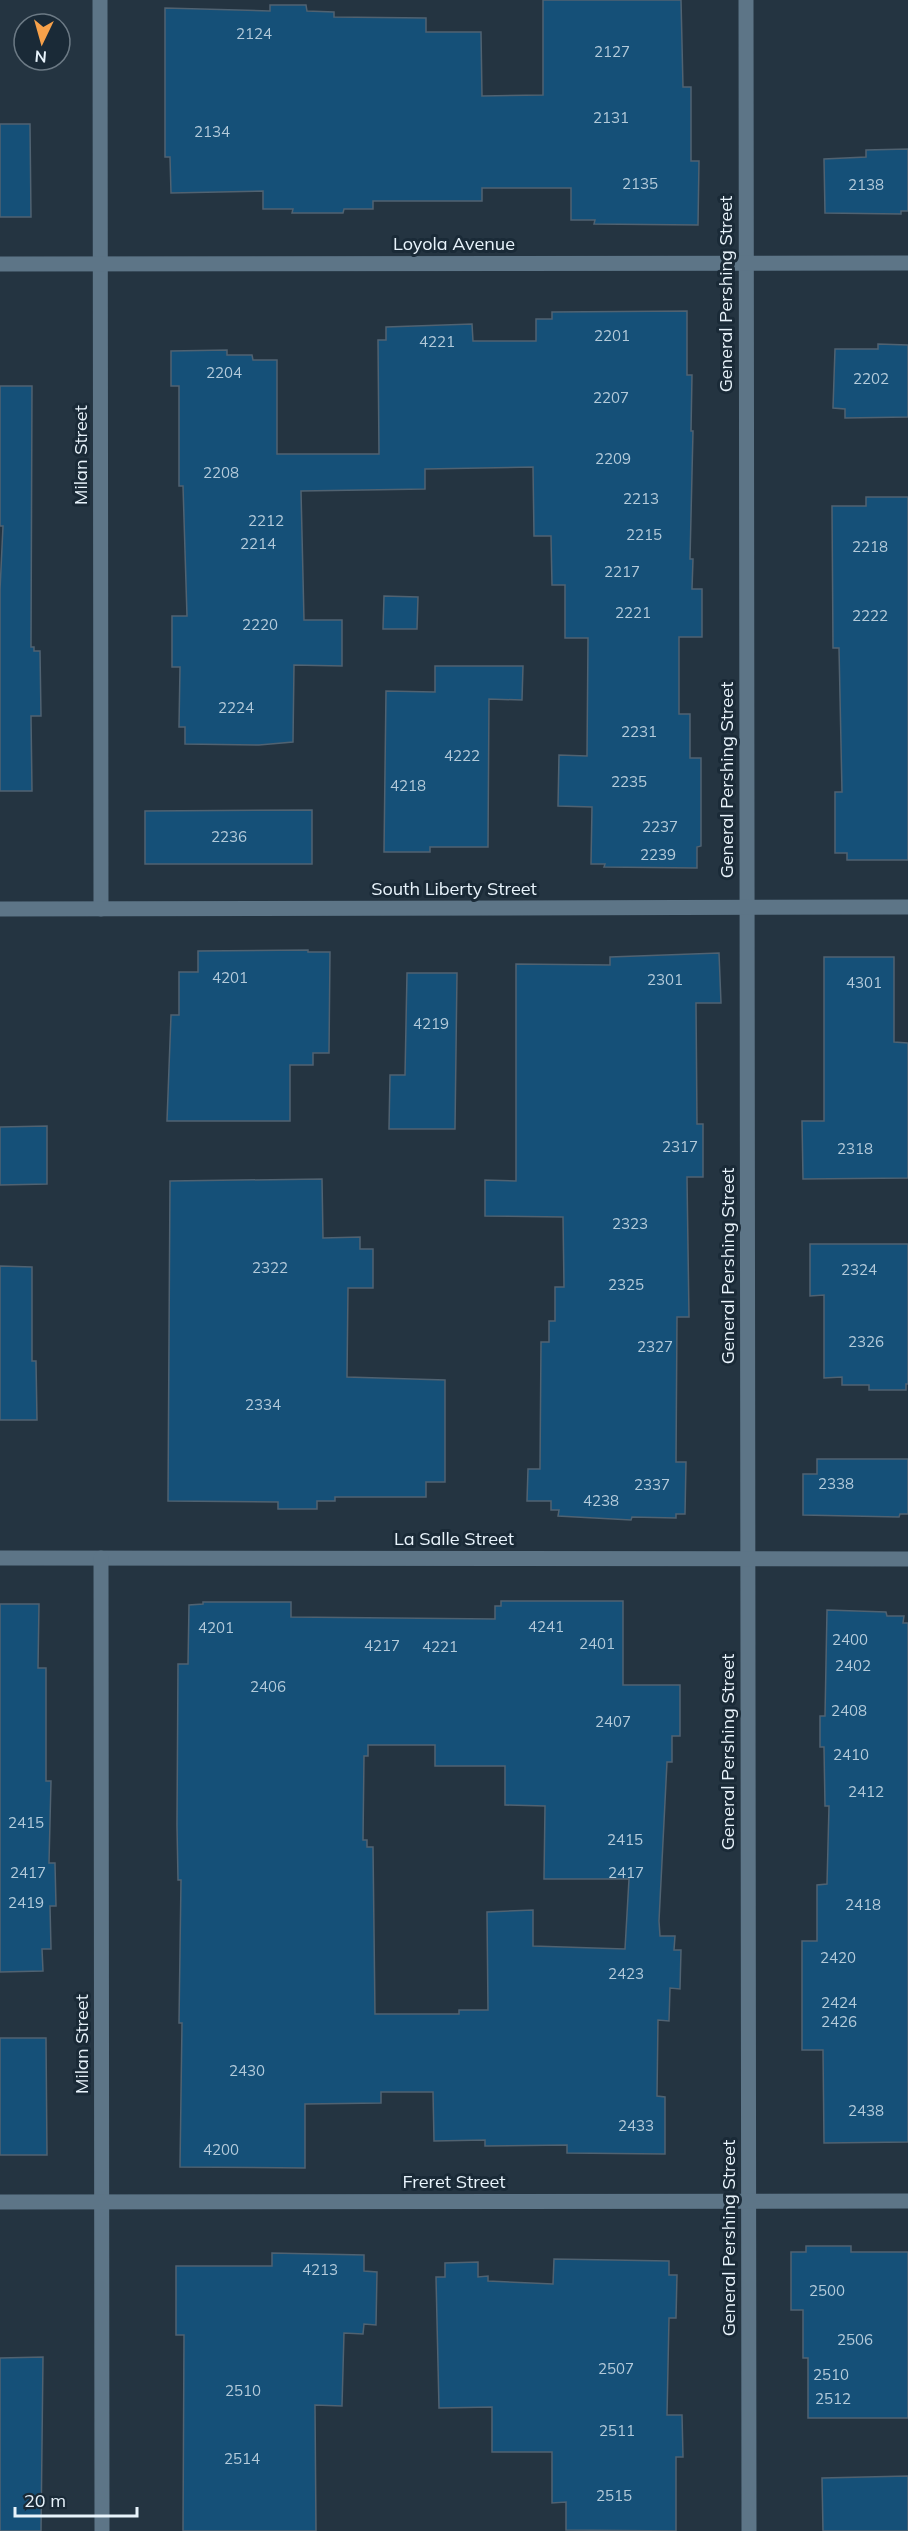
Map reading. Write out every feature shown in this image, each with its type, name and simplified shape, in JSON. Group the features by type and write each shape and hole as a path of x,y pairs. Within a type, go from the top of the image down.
{"street":[{"name":"Milan Street","path":"100,0 100,909"},
{"name":"General Pershing Street","path":"746,0 749,2531"},
{"name":"Loyola Avenue","path":"0,264 908,263"},
{"name":"South Liberty Street","path":"0,909 908,906"},
{"name":"La Salle Street","path":"0,1558 908,1559"},
{"name":"Milan Street","path":"101,1558 102,2531"},
{"name":"Freret Street","path":"0,2202 908,2201"}],"building":[{"path":"543,0 681,0 683,87 691,87 691,161 699,161 698,225 594,224 595,220 571,220 571,188 482,188 482,201 373,201 373,209 344,209 343,213 292,213 293,209 263,209 263,191 171,193 170,157 165,157 165,8 270,11 270,5 306,5 307,11 334,12 334,17 426,18 426,32 481,32 482,96 543,95"},
{"path":"0,124 30,124 31,217 0,217"},
{"path":"908,149 908,211 901,211 901,214 825,213 824,159 866,157 866,150"},
{"path":"687,311 687,375 692,375 691,431 693,431 690,559 693,559 692,589 702,589 702,637 679,637 679,714 690,714 690,758 701,758 701,846 697,847 697,868 604,867 605,864 591,864 592,807 558,806 559,755 587,756 588,638 565,638 565,585 552,585 551,536 534,536 533,467 425,469 425,489 301,491 304,620 342,620 342,666 294,665 293,742 259,745 185,744 185,727 179,727 180,667 172,667 172,616 187,616 183,486 179,486 179,386 171,386 171,351 227,350 227,355 252,355 253,360 277,360 277,454 379,454 378,340 386,340 386,327 472,324 473,341 536,341 536,319 552,319 552,312"},
{"path":"878,344 908,345 908,417 845,418 845,409 833,408 835,349 878,349"},
{"path":"0,386 32,386 31,647 34,647 34,651 40,651 41,716 31,716 32,791 0,791 0,590 3,526 0,526"},
{"path":"866,497 908,497 908,860 847,860 847,853 835,853 835,792 842,792 839,648 833,648 832,506 866,506"},
{"path":"384,596 418,597 417,629 383,629"},
{"path":"435,666 523,666 522,700 489,699 488,847 430,847 430,852 384,852 386,691 435,692"},
{"path":"312,810 312,864 145,864 145,811"},
{"path":"308,950 308,952 330,952 329,1053 313,1053 313,1065 290,1065 290,1121 167,1121 171,1015 179,1015 179,972 198,972 198,951"},
{"path":"719,953 721,1003 696,1003 697,1124 703,1124 703,1177 687,1177 689,1317 677,1317 676,1462 686,1462 685,1514 676,1514 676,1518 632,1517 631,1520 558,1516 559,1510 551,1510 551,1501 527,1501 528,1469 540,1469 541,1342 549,1342 549,1321 555,1321 555,1287 564,1287 563,1217 485,1216 485,1180 516,1181 516,964 610,965 610,957"},
{"path":"824,957 894,957 894,1042 908,1043 908,1178 803,1179 802,1121 824,1121"},
{"path":"407,973 457,973 455,1129 389,1129 390,1075 405,1075"},
{"path":"47,1126 47,1184 0,1185 0,1127"},
{"path":"322,1179 323,1238 360,1237 360,1249 373,1249 373,1288 348,1288 347,1377 445,1380 445,1482 426,1482 426,1497 335,1497 335,1501 317,1501 317,1509 278,1509 278,1502 168,1501 170,1181"},
{"path":"810,1244 908,1244 908,1384 906,1384 906,1390 869,1390 869,1385 842,1385 842,1377 824,1378 824,1295 810,1296"},
{"path":"0,1266 32,1267 32,1361 36,1361 37,1420 0,1420"},
{"path":"817,1459 908,1459 908,1514 900,1514 899,1517 803,1515 803,1474 817,1474"},
{"path":"501,1601 623,1601 623,1685 680,1685 680,1736 672,1736 672,1762 667,1762 659,1921 660,1936 675,1936 674,1950 681,1950 680,1989 670,1988 669,2021 658,2020 657,2096 665,2097 665,2154 567,2153 567,2145 485,2146 485,2140 434,2141 433,2092 381,2092 381,2103 305,2104 305,2168 180,2167 182,2023 179,2023 181,1880 178,1880 177,1825 178,1664 188,1664 189,1605 203,1604 203,1602 291,1602 291,1617 495,1619 495,1606 501,1606","holes":["368,1745 435,1745 435,1766 505,1766 505,1805 545,1806 544,1879 629,1879 625,1949 533,1946 533,1910 487,1912 488,2010 459,2010 459,2014 375,2014 373,1847 367,1847 367,1840 363,1840 364,1756 368,1756"]},
{"path":"0,1604 39,1604 38,1668 46,1668 46,1781 51,1781 49,1863 55,1863 56,1906 50,1906 51,1949 42,1949 43,1971 0,1972"},
{"path":"827,1610 886,1612 887,1616 904,1616 903,1623 908,1623 908,2142 824,2143 823,2050 802,2050 802,1941 817,1941 817,1885 827,1884 829,1806 825,1806 824,1747 820,1747 820,1716 825,1716"},
{"path":"0,2038 46,2038 47,2155 0,2155"},
{"path":"806,2246 851,2246 851,2252 908,2252 908,2418 808,2418 808,2358 803,2358 803,2310 791,2310 791,2252 806,2252"},
{"path":"272,2253 364,2255 364,2271 377,2272 376,2325 364,2324 363,2334 344,2333 342,2406 315,2405 316,2531 183,2531 184,2335 176,2335 176,2266 272,2266"},
{"path":"554,2259 669,2261 669,2275 677,2275 676,2318 669,2318 667,2415 682,2415 683,2457 676,2457 676,2531 566,2530 566,2502 552,2503 552,2452 492,2452 492,2407 439,2408 436,2277 445,2277 445,2263 478,2262 478,2277 488,2276 488,2281 553,2284"},
{"path":"43,2357 41,2531 0,2531 0,2358"},
{"path":"908,2476 908,2531 823,2531 822,2478"}]}
